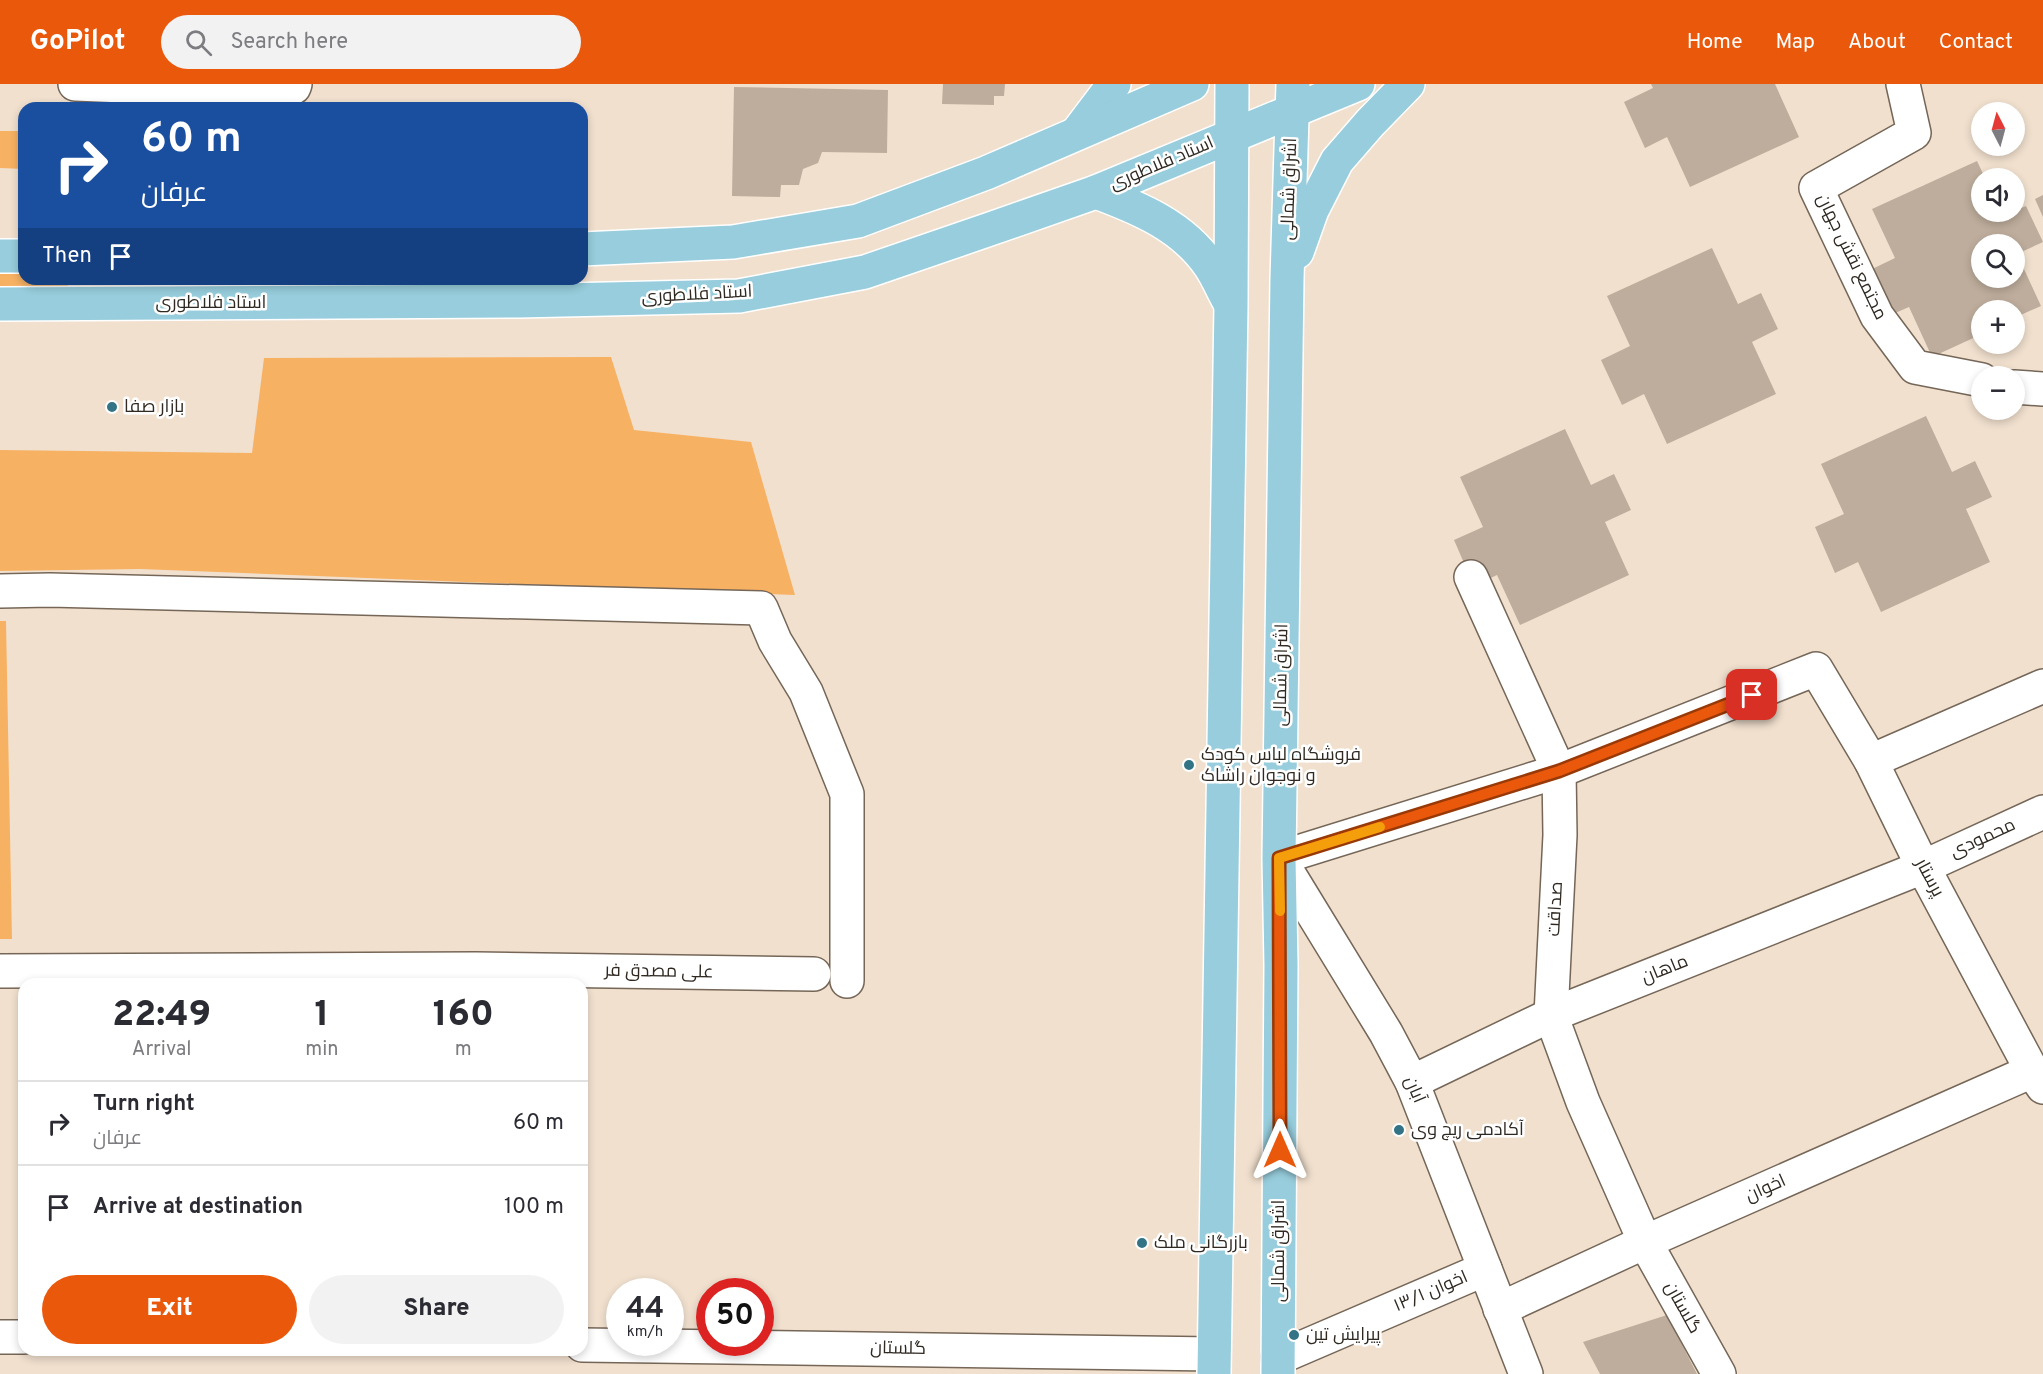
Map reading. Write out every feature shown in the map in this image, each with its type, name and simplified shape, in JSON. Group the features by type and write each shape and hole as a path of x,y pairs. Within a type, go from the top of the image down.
{"main road":[{"path":"1077,134 1114,84"},
{"path":"588,249 733,242 858,221 986,173 1192,84"},
{"path":"1214,1364 1231,305 1232,84"},
{"name":"استاد فلاطوری","path":"0,304 124,292 519,302 739,296 865,272 1096,192 1231,136 1292,98 1358,84"},
{"path":"1287,279 1312,210 1337,161 1408,84"},
{"name":"اشراق شمالی","path":"1278,1366 1281,977 1279,858 1287,279 1292,98"},
{"path":"1096,192 1141,209 1184,236 1210,266 1231,305"},
{"path":"0,256 18,256"}],"street":[{"path":"75,84 270,92 294,87 295,84"},
{"name":"مجتمع نقش جهان","path":"1904,87 1914,133 1816,188 1877,316 1915,367 1971,378"},
{"path":"2025,388 2043,389"},
{"name":"صداقت","path":"1471,577 1559,771 1560,835 1551,1015 1583,1102 1645,1242"},
{"path":"0,591 50,590 761,608 775,641 806,692 847,794 847,981"},
{"name":"پرستار","path":"1559,771 1816,669 1871,761 1923,867 2035,1064"},
{"path":"1871,761 2043,686"},
{"path":"1279,858 1559,771"},
{"name":"محمودی","path":"1923,867 2043,812"},
{"name":"آبان","path":"1279,858 1386,1033 1412,1082 1526,1374"},
{"name":"ماهان","path":"1412,1082 1551,1015 1923,867"},
{"name":"علی مصدق فر","path":"0,971 476,969 814,974"},
{"name":"اخوان","path":"1500,1309 2035,1064"},
{"name":"گلستان","path":"1645,1242 1719,1374"},
{"name":"اخوان ۱۳/۱","path":"1278,1366 1485,1269"},
{"path":"0,1337 18,1337"},
{"name":"گلستان","path":"588,1345 1214,1364"}],"shaded area":[{"path":"0,131 18,131 18,169 0,168"},
{"path":"0,273 18,273 18,285 68,285 68,287 0,287"},
{"path":"611,357 634,430 751,442 795,595 140,569 0,571 0,450 252,453 264,358"},
{"path":"0,621 6,621 12,939 0,939"}],"building":[{"path":"943,84 1005,84 1004,96 994,96 994,105 942,104"},
{"path":"1651,84 1775,84 1799,137 1690,187 1667,137 1645,148 1624,102 1653,88"},
{"path":"734,87 888,90 887,153 822,152 818,163 803,169 799,185 781,185 780,197 732,196"},
{"path":"1977,161 1980,168 1971,168 1971,222 2025,222 2026,206 2043,242 2025,250 2025,234 1971,234 1971,288 2025,288 2025,271 2041,306 2025,313 2025,300 1971,300 1971,339 1932,357 1909,307 1886,317 1866,272 1895,258 1872,209"},
{"path":"2043,195 2043,217 2035,199"},
{"path":"1712,248 1738,304 1761,293 1778,329 1752,342 1776,394 1667,444 1644,394 1622,405 1601,360 1630,346 1607,296"},
{"path":"1926,416 1952,472 1975,461 1992,497 1966,509 1990,562 1881,612 1858,562 1835,573 1815,527 1844,514 1821,464"},
{"path":"1565,429 1591,485 1614,474 1631,510 1605,522 1629,575 1520,625 1497,575 1474,586 1454,540 1483,527 1460,477"},
{"path":"1667,1315 1697,1374 1600,1374 1583,1342"}],"slow traffic":[{"path":"1280,911 1279,858 1380,827"}],"place":[{"name":"بازار صفا","path":"112,407"},
{"name":"فروشگاه لباس کودک و نوجوان راشاک","path":"1189,765"},
{"name":"آکادمی ریچ وی","path":"1399,1130"},
{"name":"بازرگانی ملک","path":"1142,1243"},
{"name":"پیرایش تین","path":"1294,1335"}],"route":[{"path":"1280,1150 1279,858 1559,771 1752,695"}]}
